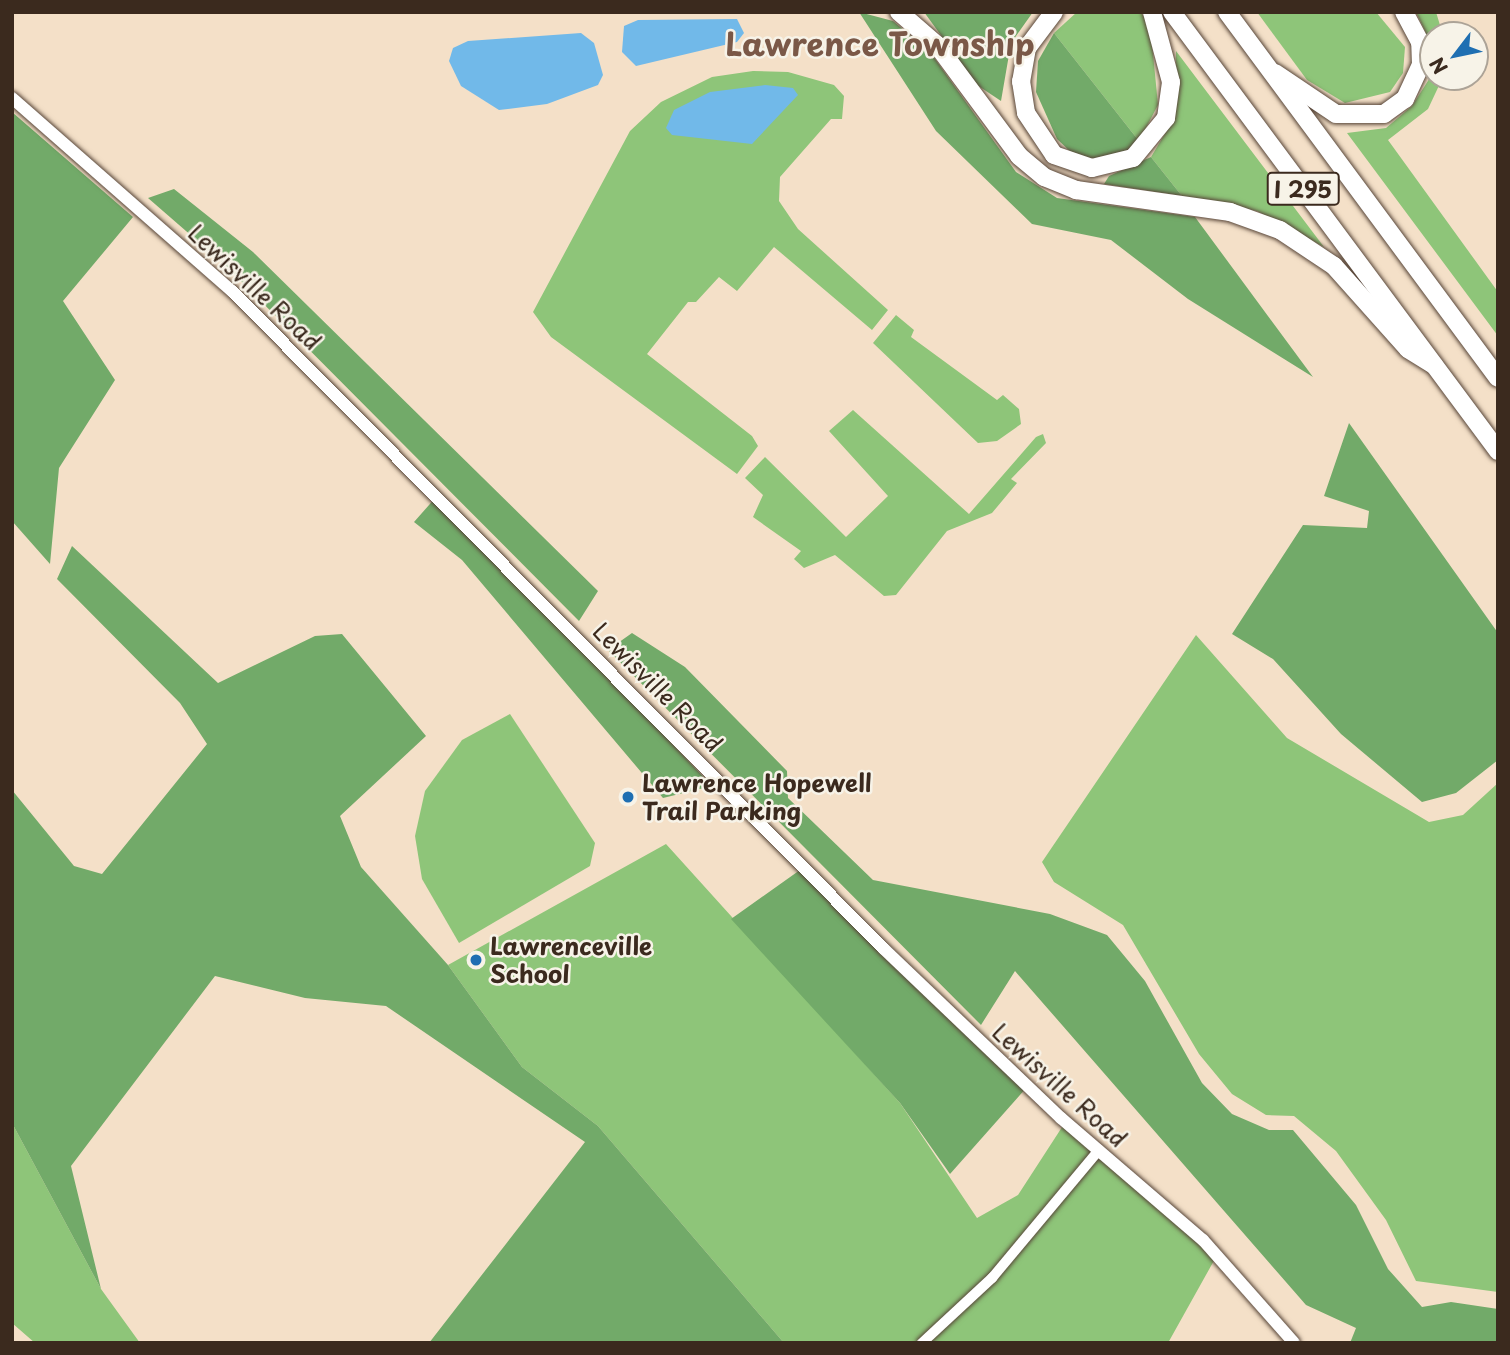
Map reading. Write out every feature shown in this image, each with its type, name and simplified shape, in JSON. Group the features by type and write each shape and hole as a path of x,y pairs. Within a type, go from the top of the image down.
{"highway":[{"path":"899,12 937,45 1019,156 1044,177 1076,190 1230,212 1279,230 1334,266 1408,349 1434,365"},
{"path":"1054,12 1027,48 1026,113 1054,155 1092,169 1133,158 1166,118 1171,82 1152,12"},
{"name":"I 295","path":"1172,12 1498,451"},
{"name":"I 295","path":"1227,12 1498,378"},
{"path":"1270,71 1336,114 1384,114 1405,99 1422,65 1420,43 1404,12"}],"street":[{"name":"Lewisville Road","path":"12,98 241,300 884,949 1099,1150 1203,1240 1294,1343"},
{"path":"922,1343 992,1278 1099,1150"}],"green space":[{"path":"859,12 893,21 930,52 1016,172 1057,198 1195,217 1313,377 1188,299 1111,240 1032,224 936,131"},
{"path":"924,12 1033,12 1011,43 1001,101 977,85"},
{"path":"1077,12 1140,12 1150,23 1158,105 1139,141 1054,33"},
{"path":"1257,12 1376,12 1405,47 1403,73 1390,92 1345,103 1307,80"},
{"path":"1416,12 1436,12 1439,21 1420,21"},
{"path":"1054,33 1139,141 1127,151 1094,160 1075,156 1057,139 1036,92 1038,61"},
{"path":"1176,51 1324,247 1257,211 1182,196 1151,157 1175,117"},
{"path":"753,71 788,72 834,85 844,96 842,119 831,119 780,177 779,201 798,229 888,310 872,330 774,247 737,291 719,277 696,302 688,302 647,354 752,436 758,446 737,474 551,337 533,312 630,131 661,102 712,77"},
{"path":"1422,91 1436,91 1428,109 1388,140 1498,292 1498,336 1347,133 1386,128 1412,106"},
{"path":"12,112 133,217 63,301 115,380 59,468 50,564 12,521"},
{"path":"1151,157 1182,196 1104,184 1109,176"},
{"path":"174,189 253,252 598,591 579,621 224,264 148,198"},
{"path":"896,315 914,330 911,337 997,400 1003,395 1019,409 1021,424 997,441 978,443 873,343"},
{"path":"853,410 969,514 1036,437 1043,434 1046,443 1011,479 1017,483 992,513 947,531 896,595 884,596 835,555 804,568 794,559 801,551 753,517 763,495 745,478 765,457 846,537 888,496 829,431"},
{"path":"1349,423 1498,633 1498,760 1456,793 1422,802 1341,734 1273,659 1232,634 1303,525 1367,528 1369,511 1324,496"},
{"path":"437,496 712,786 663,798 462,560 414,522"},
{"path":"72,546 218,683 315,636 342,634 426,736 340,816 361,867 448,965 522,1067 598,1126 784,1343 429,1343 585,1142 386,1006 305,998 215,976 71,1166 101,1289 12,1123 12,790 74,866 102,874 207,744 180,703 57,579"},
{"path":"632,633 685,667 787,771 788,798 873,880 1050,914 1107,935 1145,981 1202,1083 1232,1114 1269,1130 1293,1130 1356,1205 1388,1269 1422,1307 1451,1302 1498,1309 1498,1343 1350,1343 1356,1328 1306,1305 1015,971 981,1025 608,650"},
{"path":"1196,635 1287,738 1429,822 1463,815 1498,783 1498,1292 1416,1281 1386,1220 1336,1151 1294,1116 1266,1115 1232,1094 1199,1054 1123,925 1054,882 1042,862"},
{"path":"510,714 595,843 590,866 459,943 422,879 415,836 425,791 462,740"},
{"path":"666,844 900,1103 977,1218 1018,1195 1066,1121 1216,1257 1168,1343 784,1343 598,1126 522,1067 448,965"},
{"path":"800,870 1027,1087 950,1174 900,1103 731,919"},
{"path":"12,1123 101,1289 140,1343 35,1343 12,1323"}],"water":[{"path":"737,19 744,33 737,42 636,66 622,52 624,26 638,20"},
{"path":"581,33 594,43 603,75 598,85 547,104 499,110 461,86 449,61 453,48 468,41"},
{"path":"765,85 793,88 798,95 752,144 672,135 666,128 674,110 710,92"}],"place":[{"name":"Lawrence Hopewell Trail Parking","path":"628,797"},
{"name":"Lawrenceville School","path":"476,960"}],"district":[{"name":"Lawrence Township","path":"880,43"}]}
